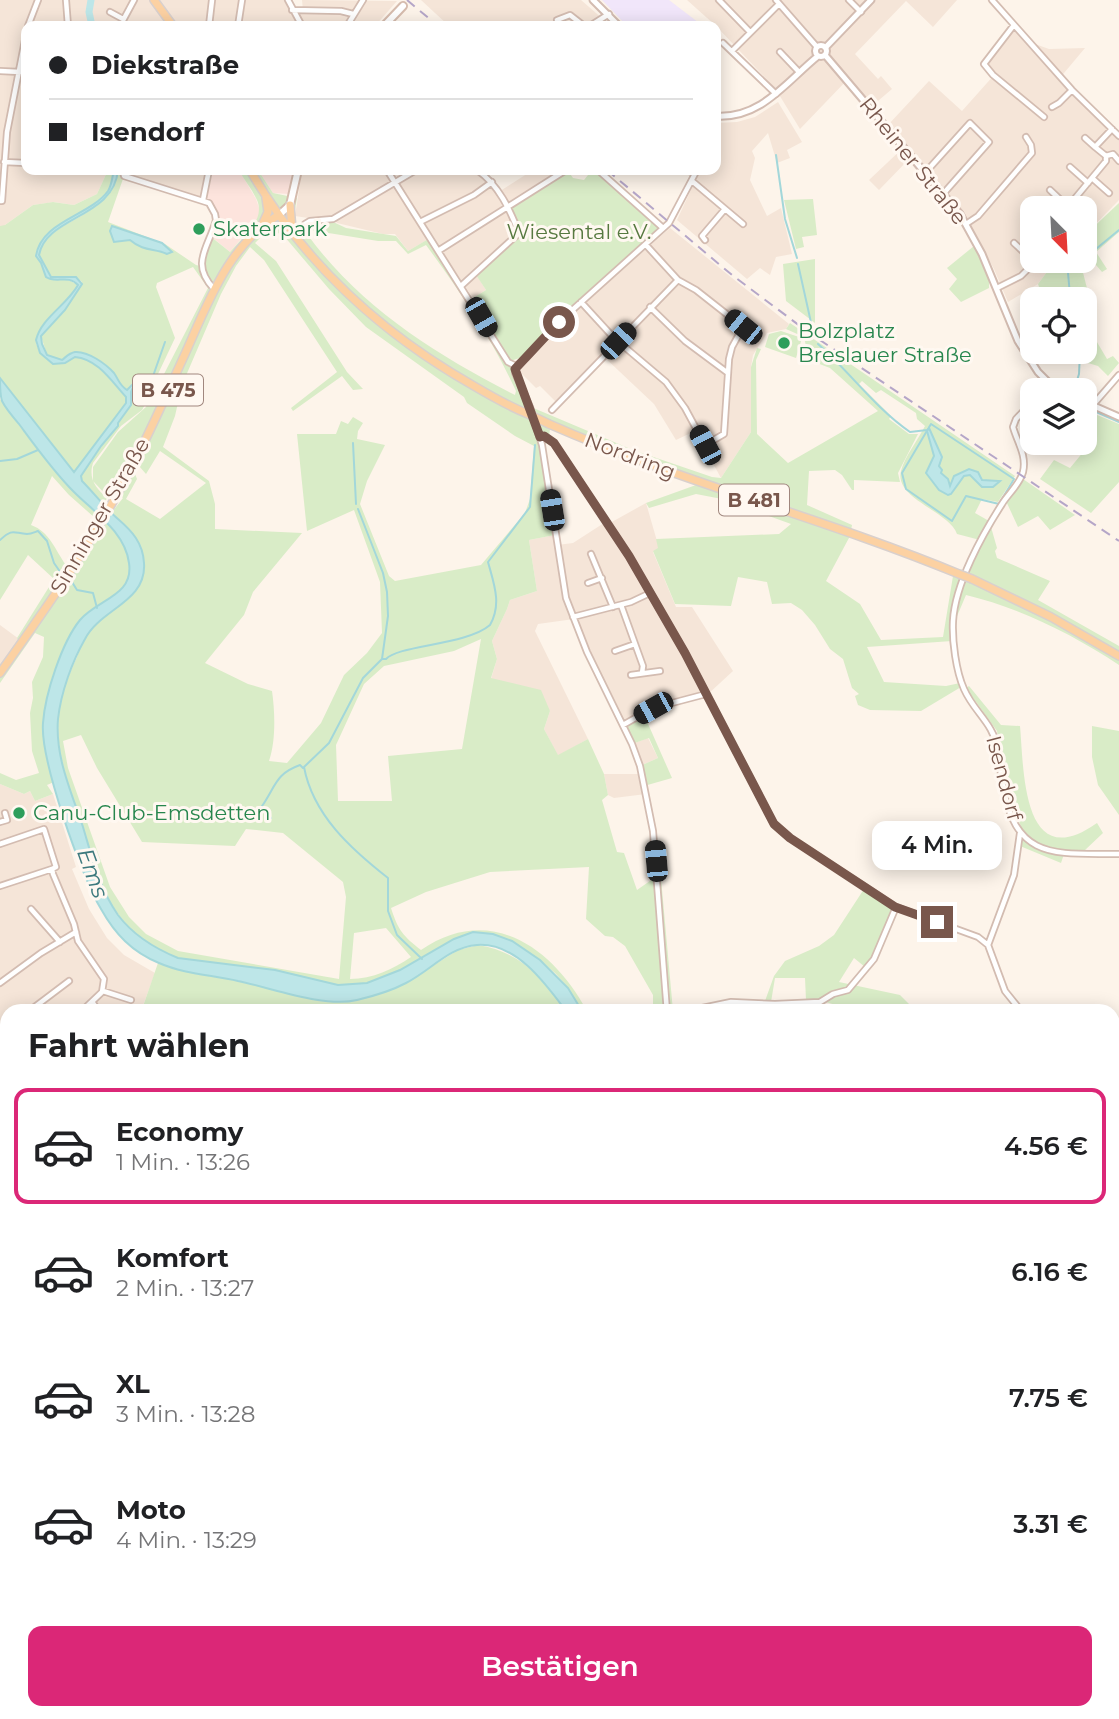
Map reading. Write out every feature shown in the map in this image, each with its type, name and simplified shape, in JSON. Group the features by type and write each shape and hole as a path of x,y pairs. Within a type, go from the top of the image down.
{"main road":[{"path":"155,0 170,21"},
{"path":"388,21 402,6"},
{"name":"Nordring","path":"253,175 279,215 321,266 383,326 435,363 526,413 625,455 862,536 972,579 1051,617 1119,656"},
{"path":"292,230 290,205 297,175"},
{"name":"B 475","path":"258,230 268,212 266,197"},
{"path":"279,215 290,205"},
{"name":"Sinninger Straße","path":"0,673 62,585 120,490 215,290 239,252 258,230 279,215"}],"street":[{"path":"30,21 38,0"},
{"path":"66,0 68,21"},
{"path":"110,12 123,19 134,0"},
{"path":"210,21 212,0"},
{"path":"239,21 242,0"},
{"path":"288,0 299,21"},
{"path":"350,21 363,0"},
{"path":"593,0 615,21"},
{"path":"719,0 750,32"},
{"path":"849,0 861,12"},
{"path":"721,116 750,112 776,94 822,55 826,47 871,0"},
{"path":"992,0 1072,90 1119,136"},
{"path":"732,51 778,2 822,55"},
{"path":"292,10 341,11 354,14"},
{"path":"598,21 609,14"},
{"path":"557,20 570,15 578,21"},
{"path":"1014,25 984,64 1044,117"},
{"path":"723,43 776,94"},
{"path":"817,47 826,47"},
{"path":"780,52 799,72"},
{"name":"Rheiner Straße","path":"822,55 967,224 1018,341 1044,378"},
{"path":"1,201 8,132 21,68"},
{"path":"0,71 20,72"},
{"path":"1052,107 1072,90"},
{"path":"925,173 970,123 989,142 943,194"},
{"path":"1095,147 1112,129"},
{"path":"967,224 978,216 1032,153 1026,137"},
{"path":"1085,138 1106,156"},
{"path":"1106,156 1113,154 1119,161"},
{"path":"1077,196 1106,161 1106,156"},
{"path":"4,162 21,163"},
{"path":"1070,167 1109,193"},
{"path":"124,175 203,200 213,208 216,220 201,270 215,290"},
{"path":"203,200 208,175"},
{"path":"390,175 508,362 516,366"},
{"path":"305,224 333,219 408,175"},
{"path":"461,286 519,233 508,207 492,182 483,175"},
{"path":"438,251 558,175"},
{"path":"604,175 663,228"},
{"path":"666,1004 653,831 638,759 587,652 563,586 540,437 515,373 516,366 581,302 671,221 695,175"},
{"path":"692,181 743,224"},
{"path":"420,222 474,195 492,182"},
{"path":"1050,190 1057,196"},
{"path":"705,240 702,236 725,209"},
{"path":"1014,243 1020,248"},
{"path":"581,302 618,341 666,382 685,408 705,445 724,434 732,347 743,327 696,289 678,280 646,245"},
{"path":"997,288 1024,273"},
{"path":"552,410 678,280"},
{"path":"650,307 685,341 728,373"},
{"path":"1097,399 1119,375"},
{"path":"1097,407 1119,417"},
{"name":"Isendorf","path":"1020,414 1013,427 1020,443"},
{"path":"540,437 544,436 554,443 629,556 774,824 790,838 895,907 978,937 988,945 1005,991 1016,1004"},
{"name":"Isendorf","path":"1023,455 1021,476 999,508 965,572 957,593 953,621 963,688 994,732 1003,786 1020,832 1030,842 1049,852 1119,854"},
{"path":"591,554 612,607"},
{"path":"588,583 602,578"},
{"path":"573,617 621,605 650,593"},
{"path":"621,605 643,666 642,673"},
{"path":"615,651 635,645"},
{"path":"631,675 660,671"},
{"path":"623,725 653,708 706,694"},
{"path":"0,822 7,820 5,813"},
{"path":"0,844 44,829 57,867 0,887"},
{"path":"988,945 1014,875 1020,832"},
{"path":"52,869 78,941 104,979 103,990 93,1003"},
{"path":"721,1004 820,1002 833,994 848,990 874,960 895,907"},
{"path":"31,909 61,942"},
{"path":"0,983 76,932"},
{"path":"39,1004 69,981"},
{"path":"103,990 131,1000"}],"shaded area":[{"path":"0,0 286,0 291,11 303,11 302,0 397,1 379,21 21,21 21,175 106,175 97,194 74,205 54,202 33,205 5,225 0,233"},
{"path":"421,0 581,0 605,21 444,21"},
{"path":"602,0 669,0 696,21 622,21"},
{"path":"687,0 957,0 933,27 906,1 855,54 878,79 881,76 892,89 872,106 848,79 800,129 775,88 721,31 721,21 710,21"},
{"path":"1014,29 1024,40 1049,49 1085,48 1059,79 1119,139 1119,200 1097,223 1097,196 1020,196 1020,273 1046,273 1033,287 1020,287 1020,295 1008,302 968,221 911,157 879,190 869,180 905,146 888,125 929,81 962,111 995,74 984,63"},
{"path":"778,102 802,142 787,150 790,158 777,163 768,133 752,151 755,158 750,180 767,216 781,208 792,254 776,257 770,275 760,268 747,279 677,220 695,181 688,175 721,175 721,123 755,117"},
{"path":"123,175 208,175 203,200"},
{"path":"212,175 242,175 256,199 260,211 258,219 230,252 213,238 219,216 207,198"},
{"path":"261,175 293,175 288,194 273,193"},
{"path":"301,175 479,175 497,193 525,175 555,175 505,206 517,232 475,273 486,290 473,298 432,237 408,251 395,234 383,234 337,223 331,216 315,219 295,216"},
{"path":"670,228 789,324 786,329 767,333 753,355 751,432 721,478 695,431 676,440 654,404 602,355 557,403 540,386 536,388 518,370 563,321"},
{"path":"646,503 659,548 653,552 676,607 692,607 733,671 707,695 663,708 624,727 574,619 538,624 535,631 588,739 558,756 544,729 550,711 491,679 497,659 492,641 510,600 537,591 529,540 555,535 557,545 573,543 604,523 610,523"},
{"path":"0,625 19,639 0,665"},
{"path":"648,738 658,758 640,766 632,744"},
{"path":"604,774 642,774 646,794 614,798 608,795"},
{"path":"0,784 24,794 30,791 35,801 53,794 76,867 72,869 89,909 107,938 124,955 155,973 144,1004 0,1004"}],"green space":[{"path":"106,175 113,175 108,191 91,206 51,232 36,253 48,279 67,279 78,285 40,329 36,343 38,349 45,357 65,363 75,357 91,362 104,372 126,397 126,403 75,473 0,378 0,226 33,205 53,202 74,205 97,194"},
{"path":"117,175 124,175 108,222 165,244 200,266 210,236 230,252 256,222 259,208 257,200 242,175 261,175 273,193 297,198 293,222 305,224 329,220 346,228 396,236 408,251 430,238 508,362 516,366 515,373 531,407 633,450 712,477 721,478 751,432 751,367 757,348 761,349 756,360 757,434 788,463 878,411 830,368 809,360 804,337 786,329 790,323 1015,476 998,502 982,499 975,513 989,521 980,540 957,534 944,518 914,497 901,481 903,465 925,426 917,419 916,413 881,390 876,393 862,381 859,384 891,416 889,419 909,434 918,434 898,473 900,482 854,480 852,490 835,470 809,471 807,505 852,525 850,536 826,581 860,604 881,640 943,637 953,576 1058,625 1119,659 1119,665 1045,623 966,595 955,621 952,641 867,647 884,682 946,686 960,683 961,687 921,711 870,710 858,705 855,696 859,694 852,688 843,659 830,649 802,610 791,603 772,604 767,582 738,577 731,606 675,604 653,551 658,548 656,539 779,534 791,524 722,499 696,494 649,508 646,503 696,485 698,479 599,443 551,422 548,443 542,445 555,535 529,540 537,591 510,600 492,641 497,659 491,678 541,690 550,711 544,729 558,755 588,739 604,774 608,795 602,800 617,852 624,853 637,890 657,876 654,846 658,845 672,1004 653,1004 653,995 625,946 613,937 605,936 586,919 589,867 490,872 426,892 391,908 402,932 421,950 447,937 471,931 495,932 517,939 537,951 556,968 583,1004 578,1004 556,974 512,941 454,939 400,970 367,983 338,985 275,970 178,958 138,935 123,921 112,905 96,869 67,781 59,742 61,703 67,681 87,635 100,618 134,592 142,576 142,559 138,550 112,512 123,498 112,491 108,497 94,482 107,498 104,504 82,481 81,475 131,404 131,390 134,385 139,384 139,393 143,382 135,382 127,390 111,370 91,356 73,352 62,360 47,355 41,336 65,310 82,282 76,277 51,277 39,256 44,243 103,200 113,187","holes":["310,230 378,241 396,241 408,254 426,245 486,334 507,372 516,391 515,395 456,363 375,306 328,260 307,234","274,231 284,236 366,327 464,397 467,403 534,446 530,499 525,513 481,565 395,581 389,576 360,504 367,481 385,445 357,439 363,423 353,417 348,424 341,421 336,434 297,434 307,531 354,510 380,582 382,633 367,653 344,675 321,723 287,763 269,761 274,726 272,691 248,684 205,663 244,615 253,592 302,533 215,529 215,504 209,481 163,447 175,416 182,385 221,294 250,247 264,260 337,372 291,408 293,411 342,376 353,390 363,389 347,372 276,261 255,243 262,236","193,267 208,288 163,376 158,374 175,338 156,287 157,283","154,388 146,407 118,432 93,467 93,480 92,469 93,463 121,426 142,410","929,429 942,457 939,466 941,473 951,486 969,469 982,480 995,480 983,487 970,475 964,476 951,494 947,495 939,490 926,472 934,456 927,431","160,451 206,483 160,519 126,499 137,479 135,474 139,466 146,474","481,639 462,749 388,756 392,801 338,801 336,745 364,684 384,666 454,651","81,735 97,768 142,842 235,846 246,829 283,833 343,882 346,897 339,979 178,951 146,934 129,917 110,887 68,768 63,741","386,928 411,957 382,972 350,979 354,933"]},
{"name":"Wiesental e.V.","path":"562,175 584,180 588,175 601,175 658,227 659,231 564,314 523,357 510,361 473,298 486,290 476,275 522,233 512,207"},
{"path":"813,199 817,235 802,237 804,247 796,249 784,200"},
{"path":"1119,203 1119,232 1097,251 1097,224"},
{"path":"974,246 989,279 989,288 961,302 949,289 957,279 947,268"},
{"path":"1097,254 1107,269 1102,272 1097,266"},
{"path":"815,259 815,323 786,301 783,264"},
{"path":"1046,273 1083,273 1087,287 1039,287 1038,284"},
{"name":"Bolzplatz Breslauer Straße","path":"781,331 802,338 796,358 765,347 769,334"},
{"path":"1097,342 1107,359 1113,356 1119,363 1108,376 1098,366 1091,364 1097,364"},
{"path":"0,399 63,480 116,532 126,549 130,567 130,577 126,585 80,620 64,647 47,702 45,720 45,751 54,782 47,785 53,794 35,801 30,791 24,794 0,784 0,773 16,780 39,773 32,751 30,713 32,682 43,657 44,637 35,633 0,683 0,665 54,579 28,555 0,600","holes":["52,476 95,518 66,565 48,537 31,525"]},
{"path":"1097,415 1119,424 1119,482 1091,513 1040,479 1054,460 1070,468 1081,455 1097,455"},
{"path":"1023,479 1075,515 1050,530 1038,516 1018,527 1006,501"},
{"path":"991,527 997,558 1050,581 1038,600 1119,646 1119,652 1034,605 966,572"},
{"path":"969,686 1001,725 1020,726 1026,790 1032,811 1041,827 1054,837 1072,836 1097,823 1103,833 1084,851 1065,851 1061,863 1020,846 1023,832 1006,787 997,731 966,688"},
{"path":"645,717 672,778 644,786 640,766 658,758 649,738 632,744 624,727"},
{"path":"1092,726 1119,731 1119,815 1098,785 1092,757"},
{"path":"864,889 894,908 875,954 865,967 854,958 839,982 900,995 909,1004 832,1004 806,1000 805,978 775,978 771,1002 765,1001 774,976 785,961 819,946 834,935"},
{"path":"478,945 507,954 539,977 561,1004 144,1004 158,963 196,974 324,1001 353,1001 407,982 458,950"}],"water":[{"name":"Ems","path":"113,175 117,175 114,186 105,198 54,232 44,242 39,255 51,277 76,277 82,284 65,310 41,336 47,355 62,360 75,352 91,356 111,369 127,390 135,382 143,382 143,395 141,396 138,389 139,384 134,385 131,405 81,476 82,481 136,538 143,556 143,576 131,596 101,620 85,639 68,678 58,719 59,747 65,774 97,872 111,905 138,935 178,958 275,970 338,985 367,983 400,970 454,939 473,932 493,934 512,941 540,960 568,988 578,1004 561,1004 539,977 517,957 505,950 477,945 457,950 415,978 382,993 344,1002 298,996 159,963 125,941 101,909 83,871 63,817 48,763 43,723 51,683 67,641 87,613 113,596 126,583 129,563 122,542 115,532 59,476 8,410 1,399 0,378 74,472 126,403 126,397 110,378 91,362 75,357 65,363 53,364 40,353 36,340 43,325 78,285 70,280 46,277 36,256 40,244 56,227 100,200 109,189"},
{"path":"112,226 162,243 172,252 167,254 144,248 130,240 114,242 110,231"},
{"path":"929,428 942,457 939,466 941,473 948,479 950,486 954,476 969,469 978,472 982,480 1000,481 993,487 982,487 970,475 964,476 951,494 939,490 926,473 934,456 927,431"}],"waterway":[{"path":"91,0 91,21"},
{"path":"776,155 785,219 797,258"},
{"path":"1097,248 1119,230"},
{"path":"798,264 812,327"},
{"path":"1068,273 1069,287"},
{"path":"141,382 152,379 165,342"},
{"path":"818,344 897,422 910,432 927,430"},
{"path":"1078,378 1079,364"},
{"path":"1097,412 1119,422"},
{"path":"931,424 1014,479 999,504 966,496 952,521 906,489 902,473 931,424"},
{"path":"353,443 356,504"},
{"path":"382,659 404,651 466,637 490,625 496,602 488,562 530,507 535,445"},
{"path":"0,461 17,459 38,450"},
{"path":"358,509 383,573 387,592 388,616 382,659 363,678 329,743 304,767 316,801 325,816 348,843 388,878 388,911 397,935 422,959"},
{"path":"0,540 11,533 27,534 38,531 47,541 54,563 63,576"},
{"path":"68,579 77,590 93,593 97,608"},
{"path":"271,818 262,806 277,781 285,772 300,765 303,768"}],"railway":[{"path":"407,0 432,21"},
{"path":"613,175 732,275 808,332 1119,541"}],"place":[{"name":"Skaterpark","path":"199,229"},
{"name":"Bolzplatz Breslauer Straße","path":"784,343"},
{"name":"Canu-Club-Emsdetten","path":"19,813"}],"route":[{"path":"559,322 515,369 540,437 544,436 554,443 578,483 629,556 685,653 774,824 790,838 895,907 937,922"}]}
